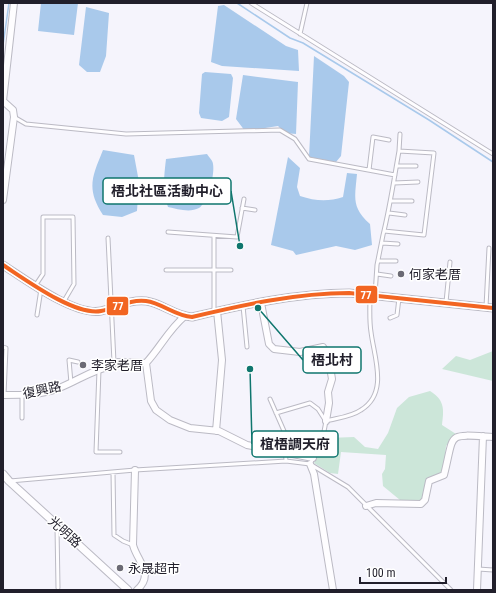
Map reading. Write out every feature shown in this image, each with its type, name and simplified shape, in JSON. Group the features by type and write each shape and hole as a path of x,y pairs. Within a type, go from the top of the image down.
{"street":[{"path":"3,200 14,118 13,110 3,100 14,3"},
{"path":"3,265 63,303 87,312 101,312 135,300 147,301 184,316 192,317 243,306 327,293 372,295 490,308"},
{"path":"261,303 269,344 274,349 300,352 323,347 328,355 332,379 328,392 329,403 326,421"},
{"path":"215,311 222,360 216,431"},
{"path":"184,316 174,324 157,352 146,363 151,401 156,410 170,420 190,428 216,431 247,445 286,452 311,461 333,590"},
{"name":"復興路","path":"3,395 22,395 58,389 100,369 111,366 114,362 146,363"},
{"path":"366,506 376,503 421,504 425,500 429,481 444,475 448,452 451,442 455,438 461,435 493,437"},
{"path":"477,590 483,436"},
{"path":"134,470 133,544 134,552 144,566 145,572 143,585 137,590"},
{"name":"光明路","path":"3,474 6,481 57,525 126,589"}],"lane":[{"path":"251,3 493,154"},
{"path":"300,34 307,3"},
{"path":"14,118 26,124 126,134 280,130 296,139 309,159 395,175"},
{"path":"326,421 360,411 366,407 375,391 378,371 370,332 372,295 384,231 389,213 399,150 400,134"},
{"path":"369,170 373,137 389,140"},
{"path":"384,231 424,235 434,153 399,150"},
{"path":"396,166 416,166"},
{"path":"394,183 418,182"},
{"path":"168,232 237,237 244,199"},
{"path":"391,201 412,201"},
{"path":"242,208 255,210"},
{"path":"389,213 405,215"},
{"path":"37,315 38,287 43,274 43,217 73,217 74,284 63,303"},
{"path":"214,236 215,311"},
{"path":"108,238 114,362"},
{"path":"382,243 398,244"},
{"path":"489,248 490,308"},
{"path":"378,261 396,261"},
{"path":"446,302 450,262"},
{"path":"166,270 231,270"},
{"path":"377,274 391,276"},
{"path":"390,318 398,315 399,298"},
{"path":"243,306 247,347"},
{"path":"3,348 6,348 3,395"},
{"path":"71,383 69,360 78,362"},
{"path":"100,369 96,452 120,452"},
{"path":"22,395 22,418"},
{"path":"270,399 284,431 286,461"},
{"path":"276,413 310,403 318,408 326,421 322,442 311,461"},
{"path":"6,481 134,470 286,461 311,461 348,487 451,590"},
{"path":"88,469 89,474"},
{"path":"113,472 114,534 123,541 133,544"},
{"path":"57,525 58,588"},
{"path":"478,569 493,570"}],"green space":[{"path":"493,351 493,381 442,369 456,356 470,360"},
{"path":"430,391 435,394 441,402 443,410 442,425 456,434 446,446 444,469 442,474 426,479 425,499 421,502 400,500 383,486 382,474 385,469 386,455 341,452 338,474 330,473 314,463 328,438 354,437 365,447 378,449 388,433 397,408 409,397"}],"water":[{"path":"41,3 78,3 74,35 38,31"},
{"path":"224,5 286,46 298,50 299,71 222,66 211,62 218,6"},
{"path":"86,7 109,13 106,56 100,72 87,72 79,65"},
{"path":"314,56 344,76 349,82 341,156 336,162 309,157"},
{"path":"205,72 231,74 233,78 229,117 222,121 201,118 199,113 202,74"},
{"path":"243,75 298,82 296,134 285,133 278,126 245,131 236,119"},
{"path":"103,150 134,155 139,182 137,211 122,217 103,215 94,198 92,183"},
{"path":"207,154 213,163 213,174 208,194 202,205 199,208 192,210 168,207 164,189 166,159"},
{"path":"288,157 300,168 297,187 300,196 306,198 327,200 343,197 347,173 357,174 355,195 357,207 370,224 372,245 355,250 336,246 296,255 293,251 271,245"}],"waterway":[{"path":"3,45 9,3"},
{"path":"237,3 290,38 303,43 429,120 493,162"}],"transit line":[{"name":"77","path":"3,265 51,296 65,303 90,311 107,310 134,301 146,301 192,317 289,297 349,293 493,308"}],"place":[{"name":"梧北社區活動中心","path":"240,246"},
{"name":"何家老厝","path":"401,274"},
{"name":"梧北村","path":"258,308"},
{"name":"李家老厝","path":"83,365"},
{"name":"椬梧調天府","path":"250,369"},
{"name":"永晟超市","path":"120,568"}]}
